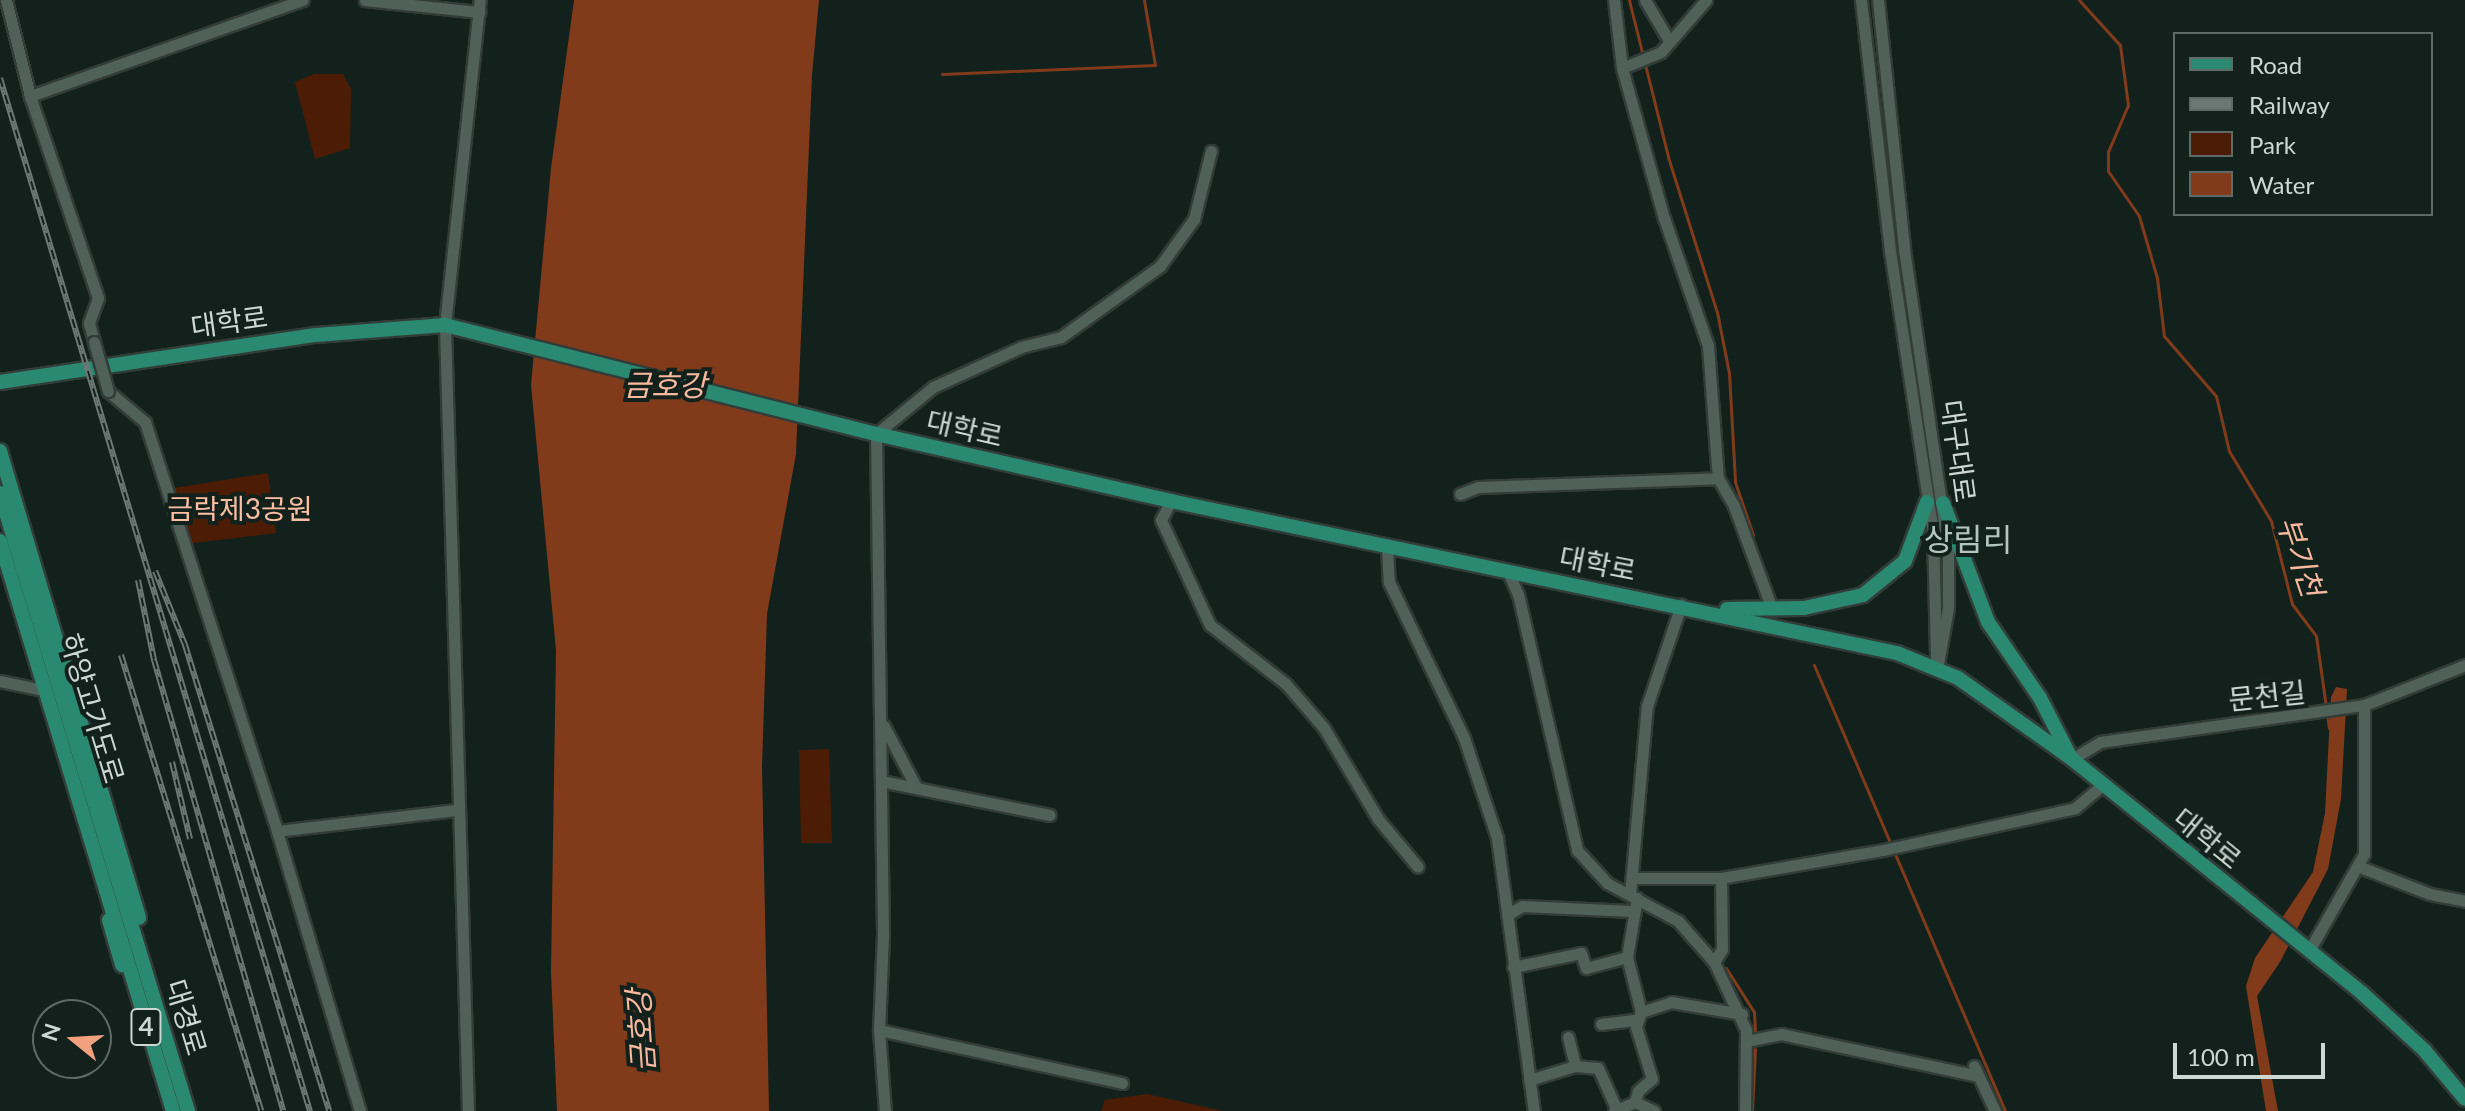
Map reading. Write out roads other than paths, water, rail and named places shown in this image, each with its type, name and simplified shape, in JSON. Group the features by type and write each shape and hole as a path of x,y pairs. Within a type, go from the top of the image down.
{"main road":[{"name":"대학로","path":"0,382 316,335 445,325 847,427 1171,501 1387,548 1707,609 1897,653 1937,669 1990,699 2072,759 2263,916 2307,946"},
{"path":"0,451 132,890 149,981"},
{"name":"하양고가도로","path":"0,493 131,941"},
{"path":"1707,609 1827,606 1863,595 1905,561 1927,502"},
{"path":"1943,503 1988,622 2040,698 2072,759"},
{"name":"하양고가도로","path":"0,541 131,941"},
{"path":"0,568 132,1001 146,1026"},
{"name":"대경로","path":"131,941 149,981 188,1111"},
{"name":"대경로","path":"131,941 146,1026 173,1111"},
{"path":"2307,946 2425,1051 2465,1099"}],"street":[{"path":"6,0 30,96 98,298 89,323 108,391 145,422 277,831 360,1111"},
{"path":"30,96 303,0"},
{"path":"365,0 480,6 445,325 468,1111"},
{"path":"1614,0 1634,64 1664,218 1698,303 1708,346 1718,478 1734,506 1771,606"},
{"path":"1645,0 1668,39"},
{"path":"1634,64 1661,52 1668,39 1706,0"},
{"name":"대구대로","path":"1861,0 1937,575 1937,669"},
{"name":"대구대로","path":"1878,0 1904,249 1943,503 1950,587 1937,669"},
{"path":"885,1111 879,1030 881,718 876,434 933,387 1021,347 1061,337 1160,266 1194,219 1211,151"},
{"path":"1460,494 1478,487 1718,478"},
{"path":"1171,501 1161,520 1210,625 1286,684 1324,728 1378,819 1418,867"},
{"path":"1387,548 1389,582 1464,738 1491,818 1534,1111"},
{"path":"1508,572 1518,594 1577,850 1607,883 1678,921 1714,962 1742,1014 1746,1041 1745,1111"},
{"path":"1635,1102 1638,1091 1652,1079 1627,957 1647,706 1681,605"},
{"name":"문천길","path":"2072,759 2100,742 2364,705 2459,676 2465,665"},
{"path":"0,681 37,689"},
{"path":"2307,946 2360,867 2364,854 2364,705"},
{"path":"881,718 915,785"},
{"path":"881,781 915,785 1050,815"},
{"path":"1632,878 1721,878 1891,848 2075,808 2102,785"},
{"path":"277,831 457,810"},
{"path":"2360,867 2430,894 2465,901"},
{"path":"1714,962 1722,949 1721,878"},
{"path":"1507,915 1522,906 1632,911"},
{"path":"1513,967 1581,953 1586,968 1627,957"},
{"path":"1601,1024 1638,1016 1671,1002 1742,1014"},
{"path":"879,1030 1122,1083"},
{"path":"1746,1041 1781,1034 1976,1071 1995,1111"},
{"path":"1568,1037 1575,1066"},
{"path":"1529,1080 1575,1066 1598,1068 1616,1110 1635,1102 1654,1111"}],"water":[{"name":"금호강","path":"574,0 819,0 812,75 796,454 767,614 762,767 769,1111 557,1111 551,972 556,650 531,385 551,168"},
{"path":"2336,687 2347,689 2341,799 2328,869 2280,962 2257,996 2278,1111 2266,1111 2246,986 2255,958 2313,872 2325,813 2331,697"}],"waterway":[{"path":"942,74 1155,65 1144,0"},
{"path":"1629,0 1668,157 1717,312 1729,373 1735,482 1753,535"},
{"name":"부기천","path":"2079,0 2120,45 2128,105 2108,152 2108,171 2139,216 2157,278 2164,336 2216,396 2229,451 2271,521 2292,604 2316,636 2329,728"},
{"path":"1814,665 2005,1111"},
{"path":"1726,968 1754,1012 1755,1032"},
{"path":"1752,1111 1755,1049"}],"railway":[{"path":"0,78 310,1111"},
{"path":"155,571 185,645 329,1111"},
{"path":"138,580 154,660 283,1111"},
{"path":"121,655 261,1111"},
{"path":"172,762 190,839"}],"district":[{"name":"상림리","path":"1968,539"}],"park label":[{"name":"금락제3공원","path":"240,508"}]}
